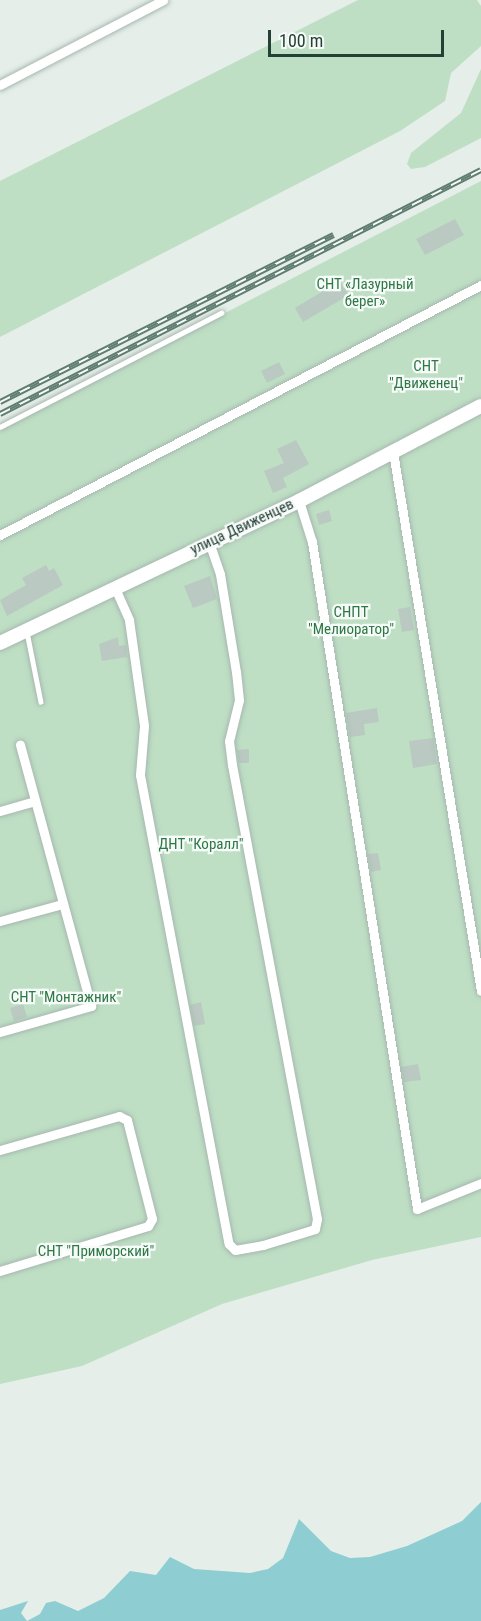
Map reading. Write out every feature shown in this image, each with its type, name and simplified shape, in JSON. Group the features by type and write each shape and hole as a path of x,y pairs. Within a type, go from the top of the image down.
{"street":[{"path":"0,85 164,0"},
{"path":"0,535 481,285"},
{"name":"улица Движенцев","path":"0,643 299,501 481,406"},
{"path":"393,452 481,991"},
{"path":"299,501 312,542 417,1209 481,1183"},
{"path":"115,588 129,620 144,726 140,775 230,1244 235,1250 263,1245 315,1229 317,1219 229,747 238,707 238,691 220,574 209,542"},
{"path":"0,1032 91,1006 20,744"},
{"path":"0,811 35,801"},
{"path":"0,921 62,904"},
{"path":"0,1150 119,1116 127,1120 152,1219 148,1226 0,1271"}],"lane":[{"path":"0,427 221,313"},
{"path":"27,632 40,702"}],"green space":[{"path":"358,0 477,0 481,6 481,46 451,73 445,101 400,131 0,337 0,181"},
{"path":"481,69 481,138 425,167 411,169 407,164 411,153 461,113"},
{"path":"481,181 481,1237 372,1260 222,1304 82,1366 0,1384 0,429"}],"water":[{"path":"481,1502 481,1621 27,1621 40,1614 46,1603 55,1601 78,1611 104,1598 130,1571 156,1575 170,1557 194,1569 250,1573 268,1569 283,1558 299,1519 331,1551 350,1558 370,1557 407,1546 462,1521"},
{"path":"28,1601 21,1613 27,1621 0,1621 0,1610"}],"building":[{"path":"455,219 464,235 425,255 416,239"},
{"path":"340,281 349,295 303,322 295,308"},
{"path":"279,362 285,374 267,383 261,371"},
{"path":"296,440 309,464 283,478 287,487 273,493 264,471 284,463 277,449"},
{"path":"329,510 332,521 319,525 316,514"},
{"path":"46,565 49,571 54,568 63,585 7,616 0,600 26,585 22,578"},
{"path":"210,576 217,599 193,608 184,586"},
{"path":"410,607 414,630 402,632 398,609"},
{"path":"118,637 119,646 126,645 127,657 102,661 99,644"},
{"path":"377,708 379,722 364,724 365,735 350,737 346,713"},
{"path":"433,738 437,764 413,768 409,741"},
{"path":"249,749 249,763 239,763 237,750"},
{"path":"378,853 381,870 371,872 368,854"},
{"path":"201,1002 205,1024 194,1026 190,1005"},
{"path":"23,1004 27,1017 14,1021 10,1008"},
{"path":"418,1064 421,1080 404,1082 401,1067"}],"railway":[{"path":"0,414 481,170"},
{"path":"0,402 334,235"}],"park label":[{"name":"СНТ «Лазурный берег»","path":"365,292"},
{"name":"СНТ \"Движенец\"","path":"426,374"},
{"name":"СНПТ \"Мелиоратор\"","path":"351,620"},
{"name":"ДНТ \"Коралл\"","path":"201,845"},
{"name":"СНТ \"Монтажник\"","path":"66,998"},
{"name":"СНТ \"Приморский\"","path":"96,1252"}]}
